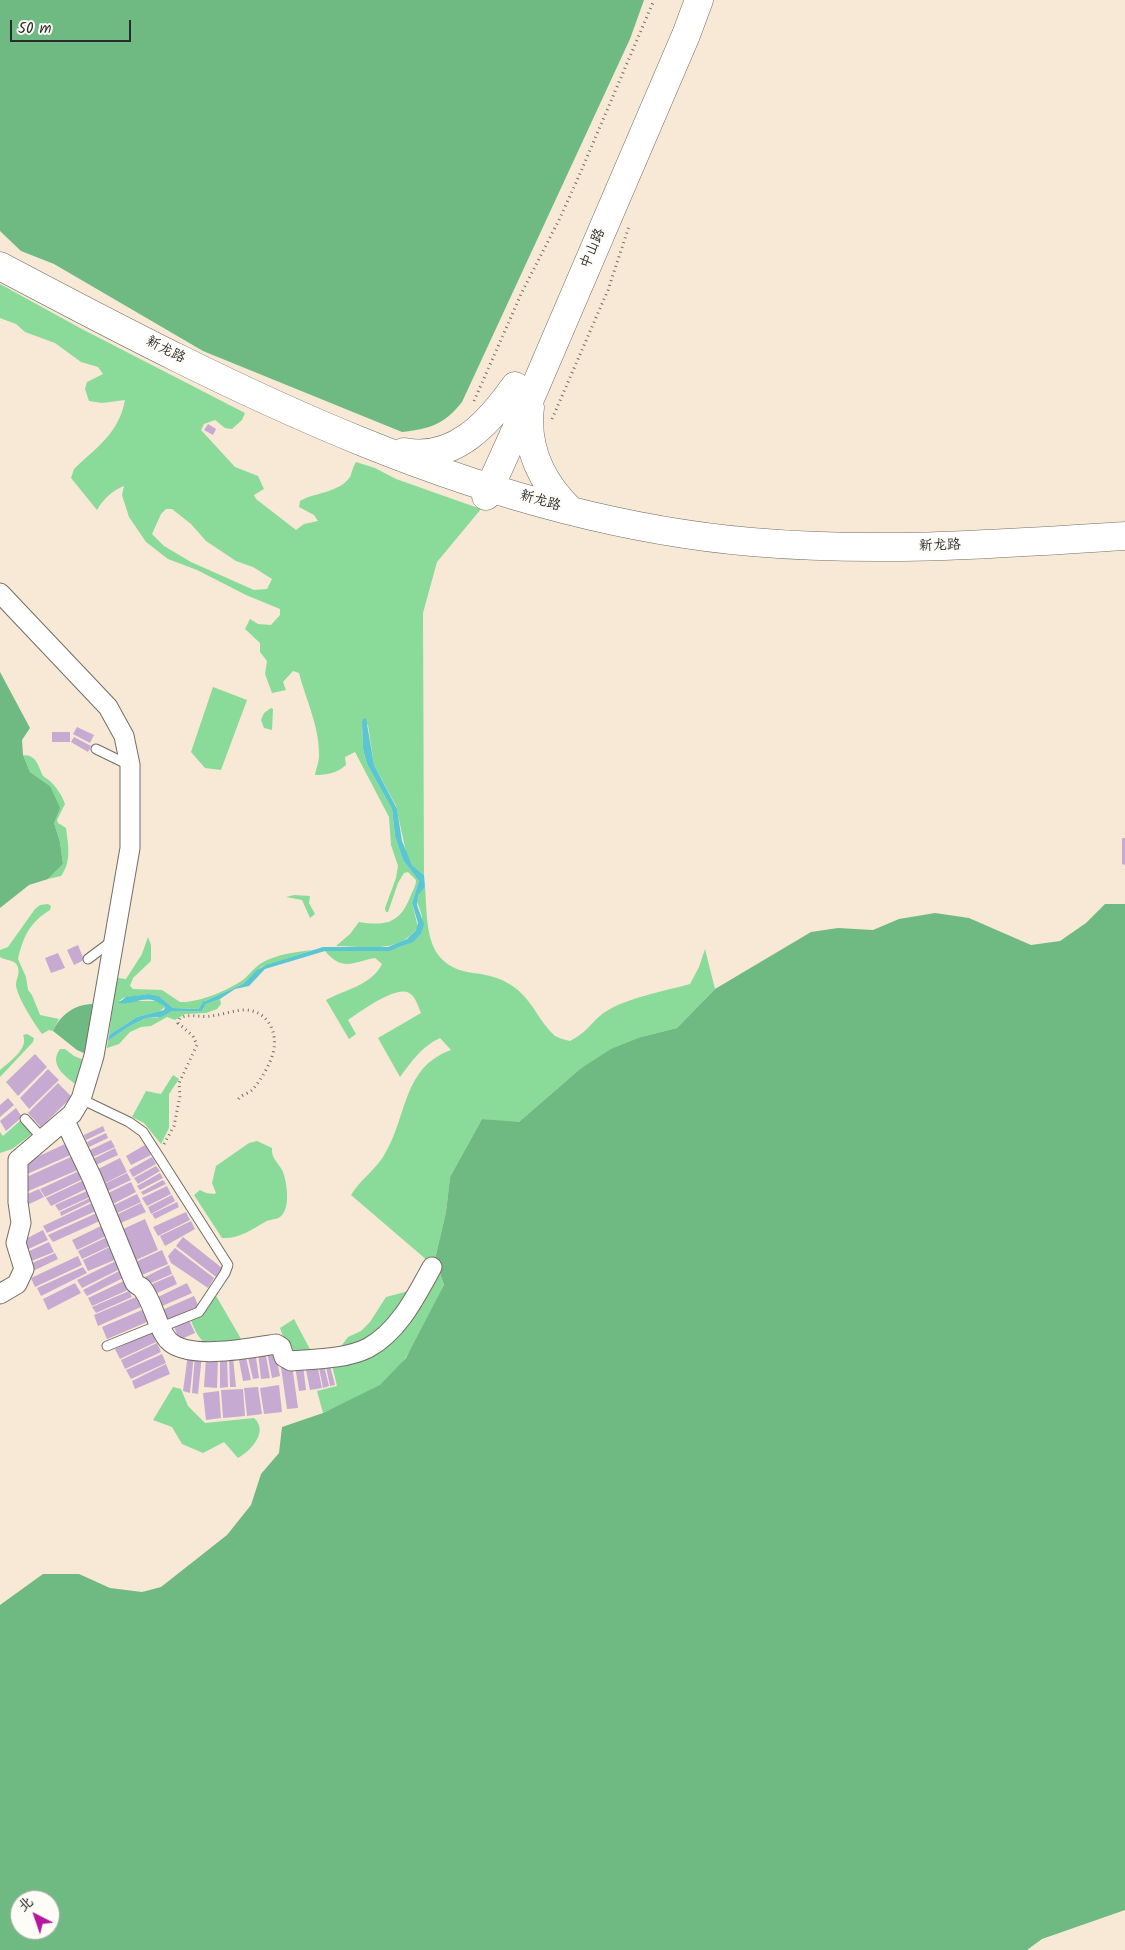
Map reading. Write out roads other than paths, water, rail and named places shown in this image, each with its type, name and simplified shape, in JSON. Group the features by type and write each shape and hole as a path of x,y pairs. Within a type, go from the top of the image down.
{"main road":[{"name":"中山路","path":"524,389 664,46 680,0"},
{"name":"中山路","path":"479,489 686,35 699,0"},
{"name":"新龙路","path":"0,266 190,364 367,445 543,513 604,527 689,541 749,548 856,555 1006,552 1125,542"},
{"name":"新龙路","path":"0,276 277,413 364,452 479,489 604,520 690,535 750,542 858,548 1006,544 1125,536"},
{"path":"367,445 411,454 433,453 453,447 481,428 524,389"},
{"path":"524,389 533,455 549,486 571,511"}],"street":[{"path":"0,593 108,707 124,736 130,765 130,848 120,908 112,941 94,1056 81,1099 65,1121 24,1154 16,1164 21,1223 16,1243 24,1269 17,1284 0,1294"},
{"path":"65,1121 92,1178 134,1281 142,1287 169,1341 186,1349 236,1350 276,1344 281,1347 284,1358 291,1361 352,1354 368,1348 402,1319 432,1267"}],"lane":[{"path":"96,749 130,765"},
{"path":"88,959 112,941"},
{"path":"81,1099 136,1126 143,1132 228,1265 225,1273 199,1312 161,1327 154,1327 107,1346"},
{"path":"25,1119 44,1139"}],"water":[{"path":"366,718 374,765 397,809 402,841 412,865 424,875 425,887 418,895 417,905 424,924 421,934 413,942 389,951 325,951 265,969 249,986 235,989 220,999 206,1004 202,1011 172,1011 161,1017 146,1018 128,1027 108,1041 109,1035 137,1017 164,1010 165,1007 158,1002 147,999 118,1003 126,997 149,994 159,996 173,1008 199,1009 203,1002 243,984 257,970 266,965 323,947 388,947 407,939 416,930 418,923 412,903 419,881 403,860 395,836 392,809 367,764 363,749 362,722"}]}
